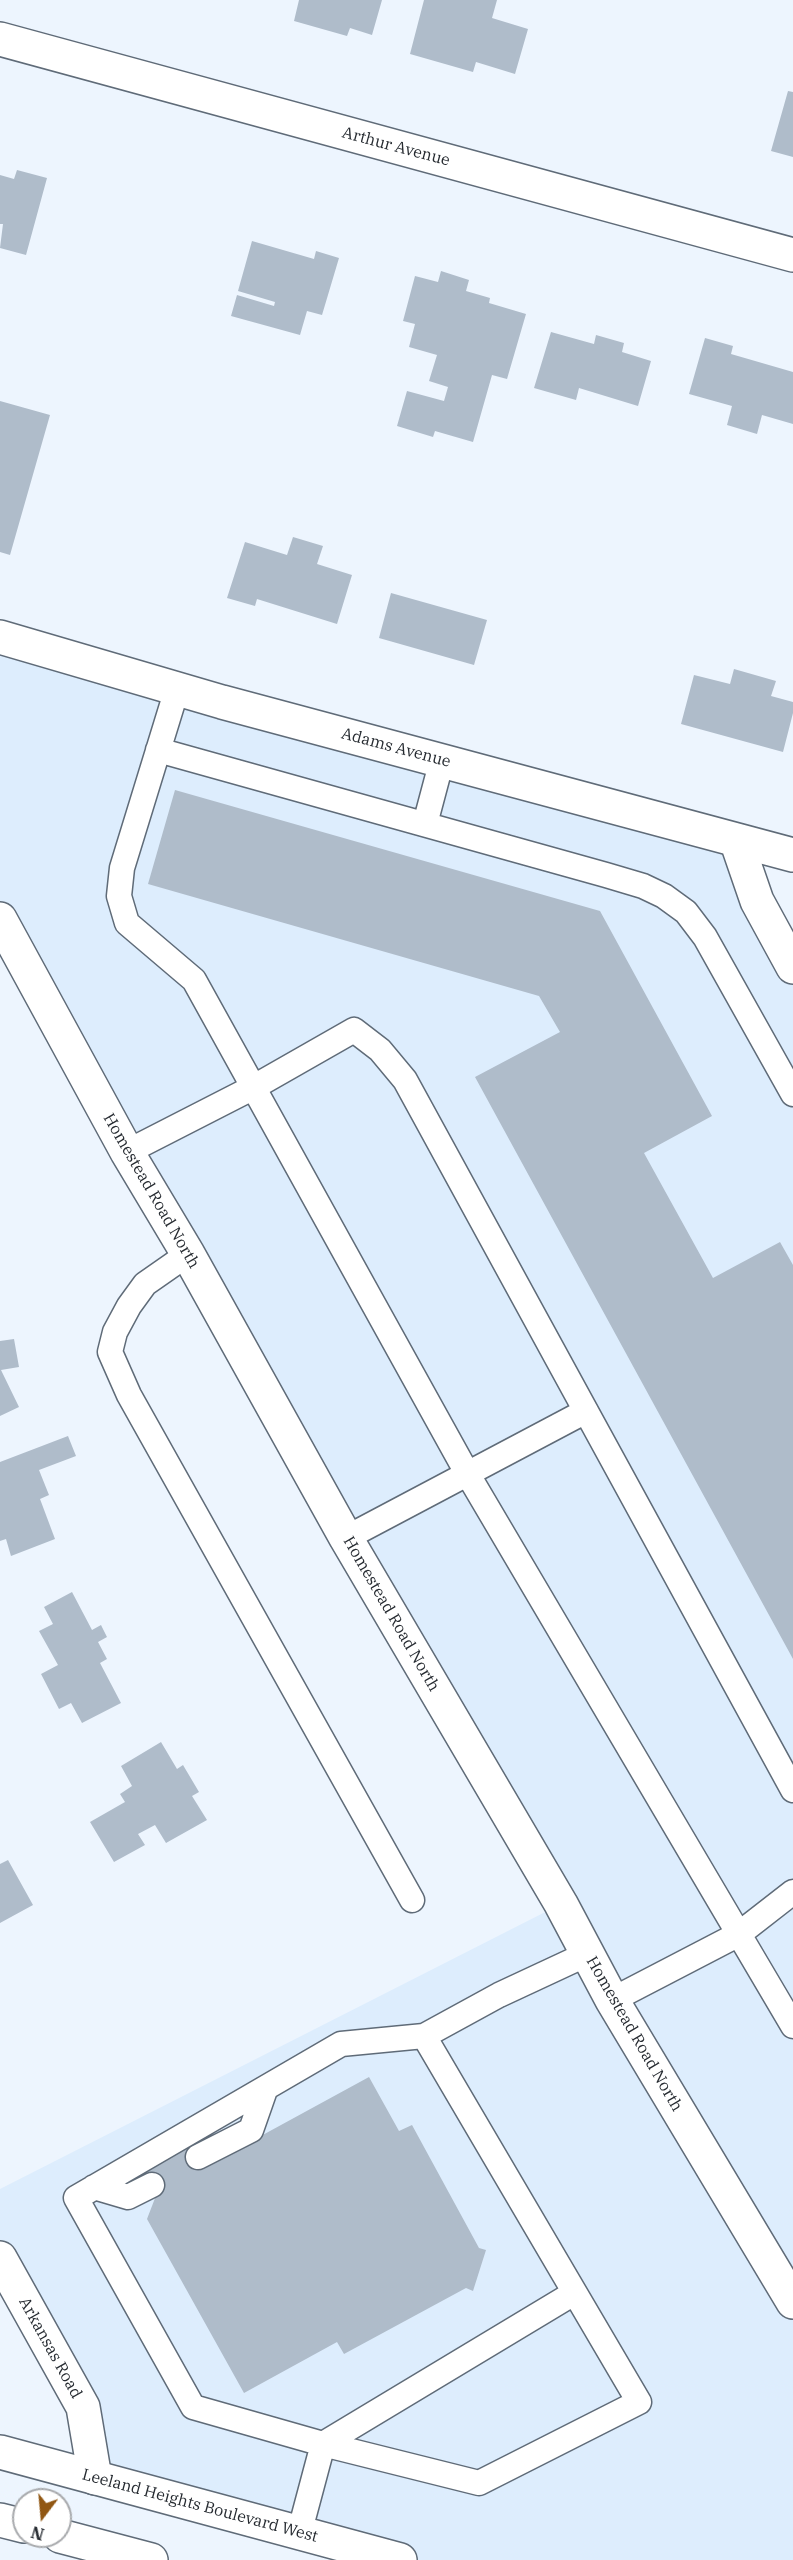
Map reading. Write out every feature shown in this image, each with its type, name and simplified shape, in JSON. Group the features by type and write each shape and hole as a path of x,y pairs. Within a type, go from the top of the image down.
{"main road":[{"name":"Arthur Avenue","path":"0,39 793,255"},
{"name":"Adams Avenue","path":"0,637 177,689 793,855"},
{"path":"736,840 757,901 793,967"},
{"name":"Homestead Road North","path":"0,919 127,1152 188,1254 346,1538 561,1904 612,2000 793,2302"},
{"name":"Arkansas Road","path":"0,2258 83,2407 95,2478"},
{"name":"Leeland Heights Boulevard West","path":"0,2452 400,2560"},
{"path":"72,2539 151,2560"}],"lane":[{"path":"177,689 122,868 119,896 128,923 194,980 467,1473 793,2026"},
{"path":"158,750 643,886 677,903 705,937 793,1094"},
{"path":"425,824 442,760"},
{"path":"127,1152 254,1087 354,1030 380,1050 405,1080 793,1790"},
{"path":"188,1254 145,1284 129,1306 115,1332 110,1352 129,1395 412,1900"},
{"path":"346,1538 586,1411"},
{"path":"612,2000 739,1934 793,1892"},
{"path":"424,2036 639,2402 479,2483 323,2444 193,2407 76,2198 265,2090 340,2044 424,2036 499,1995 587,1954"},
{"path":"198,2157 250,2130 265,2090"},
{"path":"94,2187 128,2197 152,2185"},
{"path":"299,2534 323,2444 574,2293"}],"shaded area":[{"path":"0,637 736,840 793,967 793,2560 400,2560 95,2478 83,2407 0,2258 0,2189 561,1904 0,919"}],"building":[{"path":"299,0 382,0 372,35 350,28 347,36 294,21"},
{"path":"424,0 497,0 492,18 528,29 515,74 476,62 473,72 410,54"},
{"path":"788,91 793,92 793,157 771,151"},
{"path":"17,170 47,178 26,255 0,248 3,224 0,224 0,175 14,179"},
{"path":"252,241 314,259 316,251 339,258 322,315 307,311 300,335 231,316 237,295 274,306 275,302 238,291"},
{"path":"441,271 469,280 466,291 490,298 489,303 526,314 507,379 492,375 473,442 435,431 433,437 397,426 407,391 444,401 448,387 429,381 437,355 409,347 415,324 403,321 415,276 438,282"},
{"path":"551,332 594,344 596,335 624,343 622,352 651,361 638,406 579,388 576,400 534,388"},
{"path":"705,338 733,346 731,354 793,372 793,424 762,415 757,434 727,425 732,406 689,394"},
{"path":"0,401 50,415 10,555 0,552"},
{"path":"293,537 323,546 317,564 352,575 337,624 257,599 255,606 227,598 245,542 287,555"},
{"path":"391,593 487,620 474,665 379,638"},
{"path":"734,669 776,681 771,696 793,702 793,713 783,752 681,724 694,675 730,684"},
{"path":"175,790 600,911 712,1116 644,1153 713,1278 780,1242 793,1265 793,1659 475,1077 560,1032 539,996 148,884"},
{"path":"14,1339 19,1367 1,1370 19,1407 0,1416 0,1341"},
{"path":"68,1436 76,1456 39,1470 49,1495 40,1499 55,1539 11,1556 6,1539 0,1541 0,1462"},
{"path":"72,1592 92,1630 101,1625 107,1637 98,1642 107,1659 100,1663 121,1703 82,1723 71,1703 59,1709 41,1674 58,1665 39,1631 53,1624 44,1607"},
{"path":"161,1742 177,1769 183,1765 199,1792 192,1796 207,1820 166,1843 155,1825 138,1834 145,1845 114,1862 90,1822 125,1802 120,1794 132,1786 121,1766"},
{"path":"8,1860 33,1905 0,1923 0,1864"},
{"path":"369,2077 399,2131 412,2125 479,2248 486,2250 473,2291 466,2288 344,2354 337,2342 244,2393 147,2219 157,2193 141,2165 189,2139 204,2167"}]}
